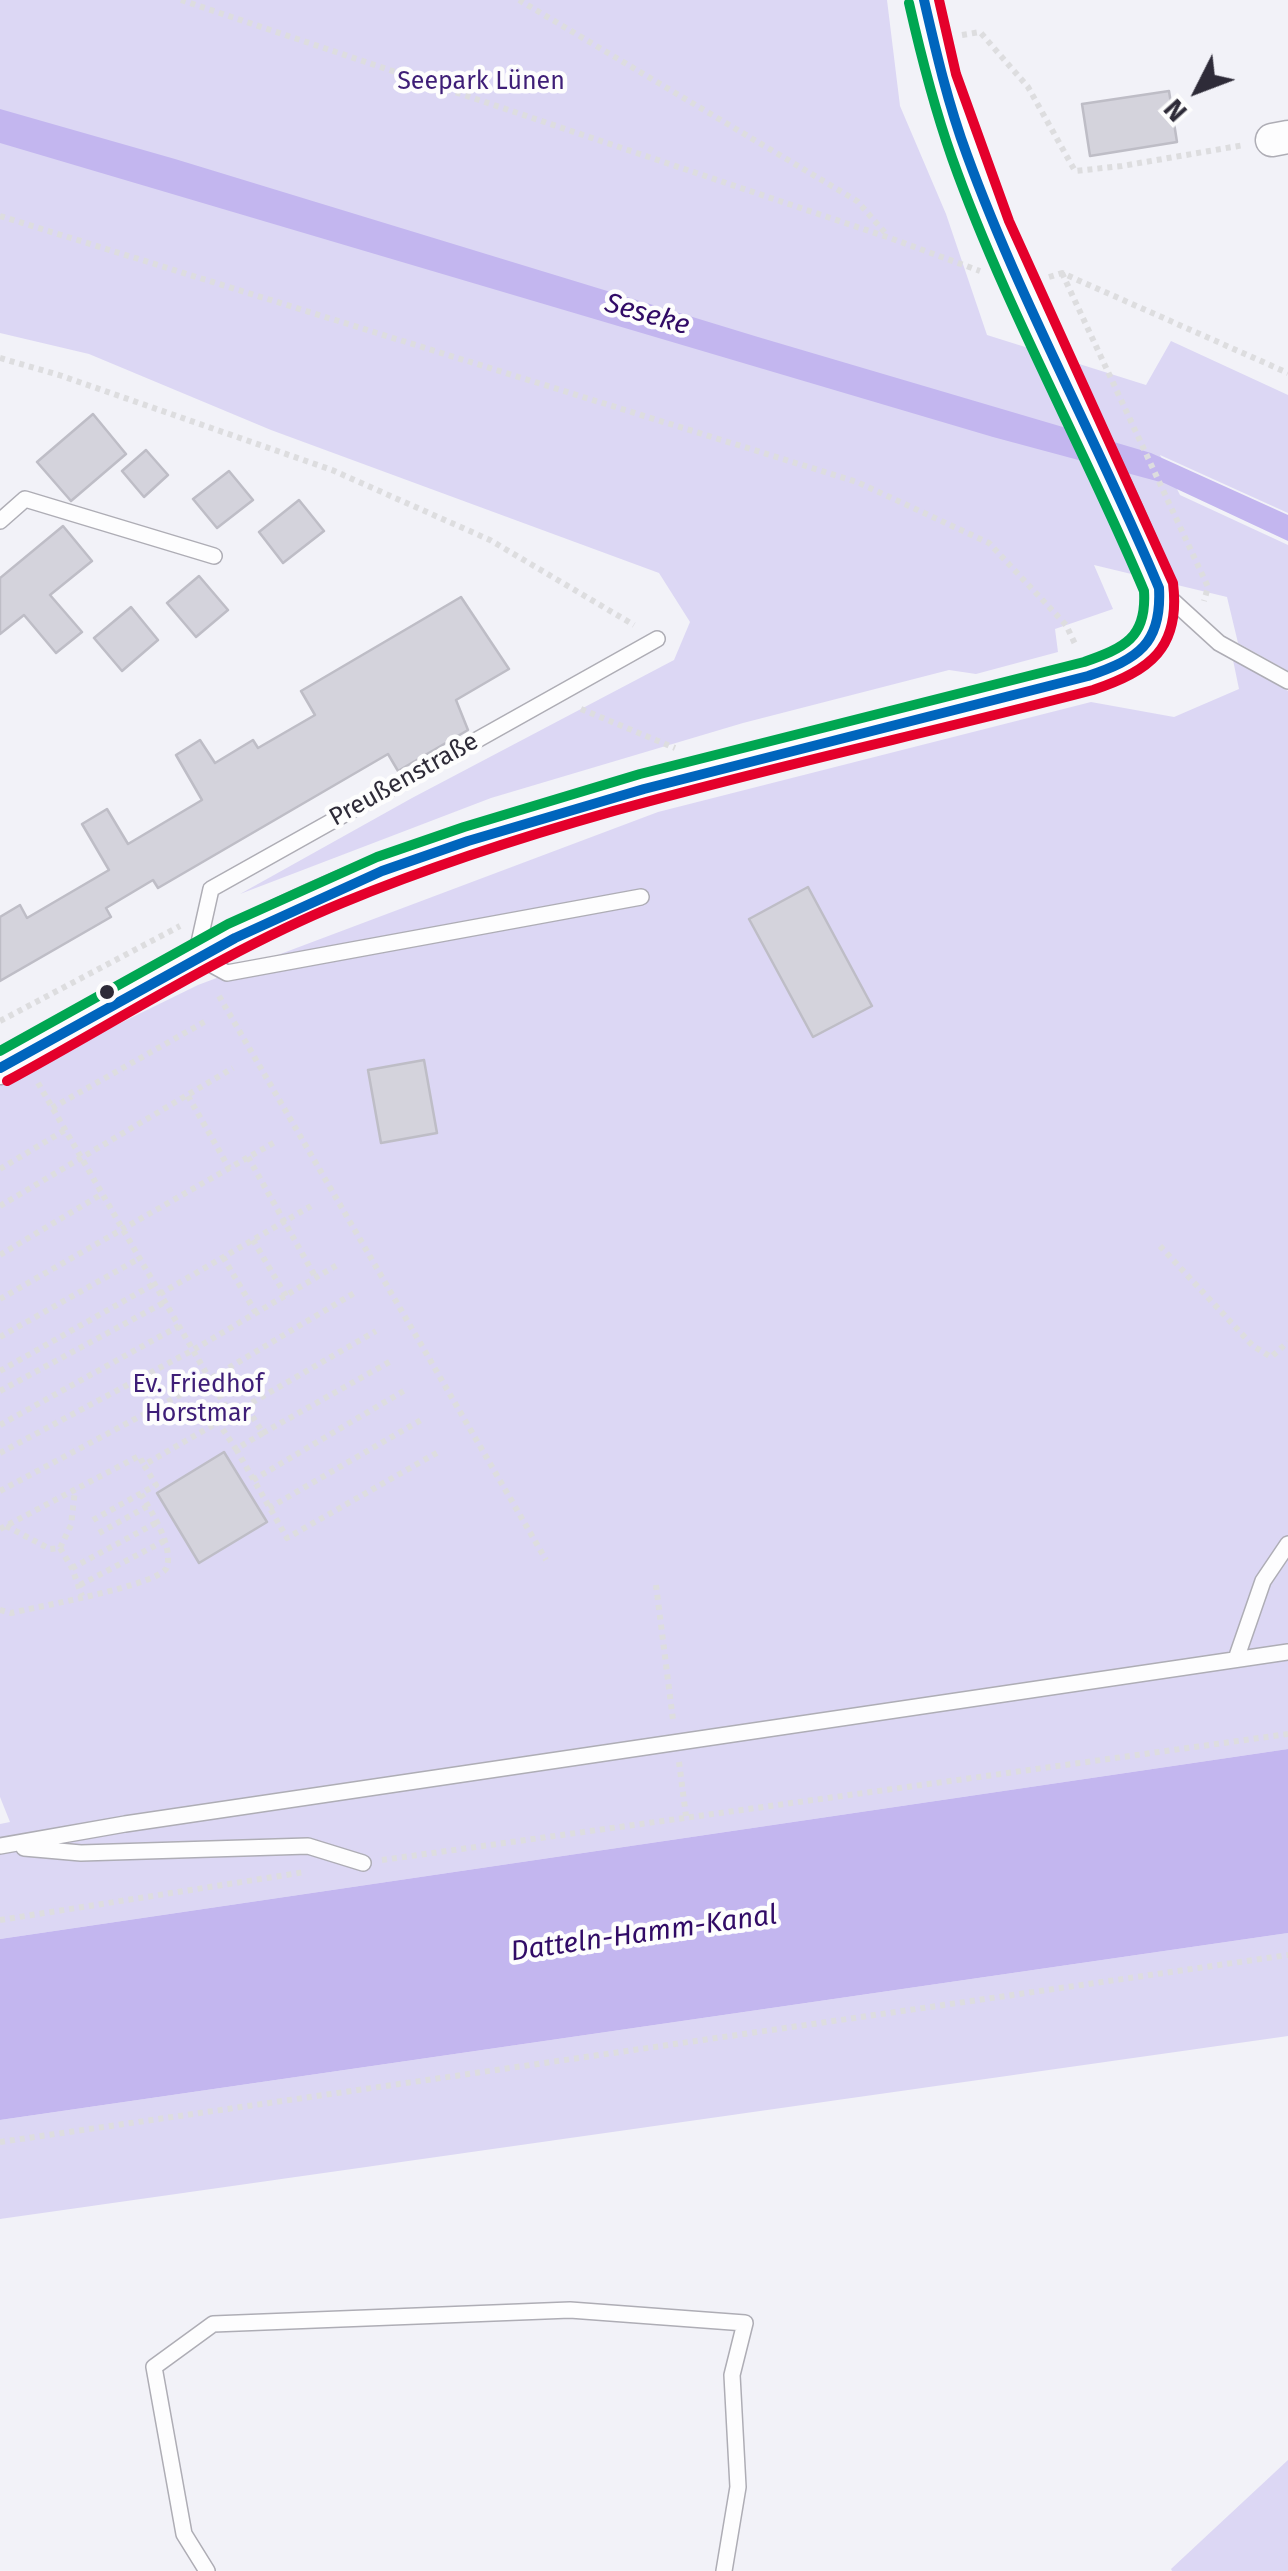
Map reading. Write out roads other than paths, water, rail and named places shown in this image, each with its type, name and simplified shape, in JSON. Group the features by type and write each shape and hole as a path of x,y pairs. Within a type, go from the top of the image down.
{"street":[{"path":"11,1062 196,956 380,872 642,790 1115,668 1139,653 1154,636 1163,615 1160,588 980,191 932,40 924,0"}],"lane":[{"path":"0,521 25,499 214,556"},
{"path":"1160,588 1219,643 1288,681"},
{"name":"Preußenstraße","path":"196,956 210,889 657,638"},
{"path":"196,956 227,973 641,897"},
{"path":"1236,1659 1262,1580 1288,1544"},
{"path":"0,1846 125,1824 1288,1652"},
{"path":"0,1846 81,1853 308,1846 363,1863"},
{"path":"207,2571 184,2534 154,2367 213,2324 570,2310 745,2323 732,2375 738,2487 724,2571"}],"water":[{"name":"Seseke","path":"0,109 1151,453 1288,515 1288,541 1164,483 993,437 0,143"},
{"name":"Datteln-Hamm-Kanal","path":"1288,1749 1288,1933 0,2120 0,1939"}],"park label":[{"name":"Seepark Lünen","path":"481,82"},
{"name":"Ev. Friedhof Horstmar","path":"198,1400"}]}
